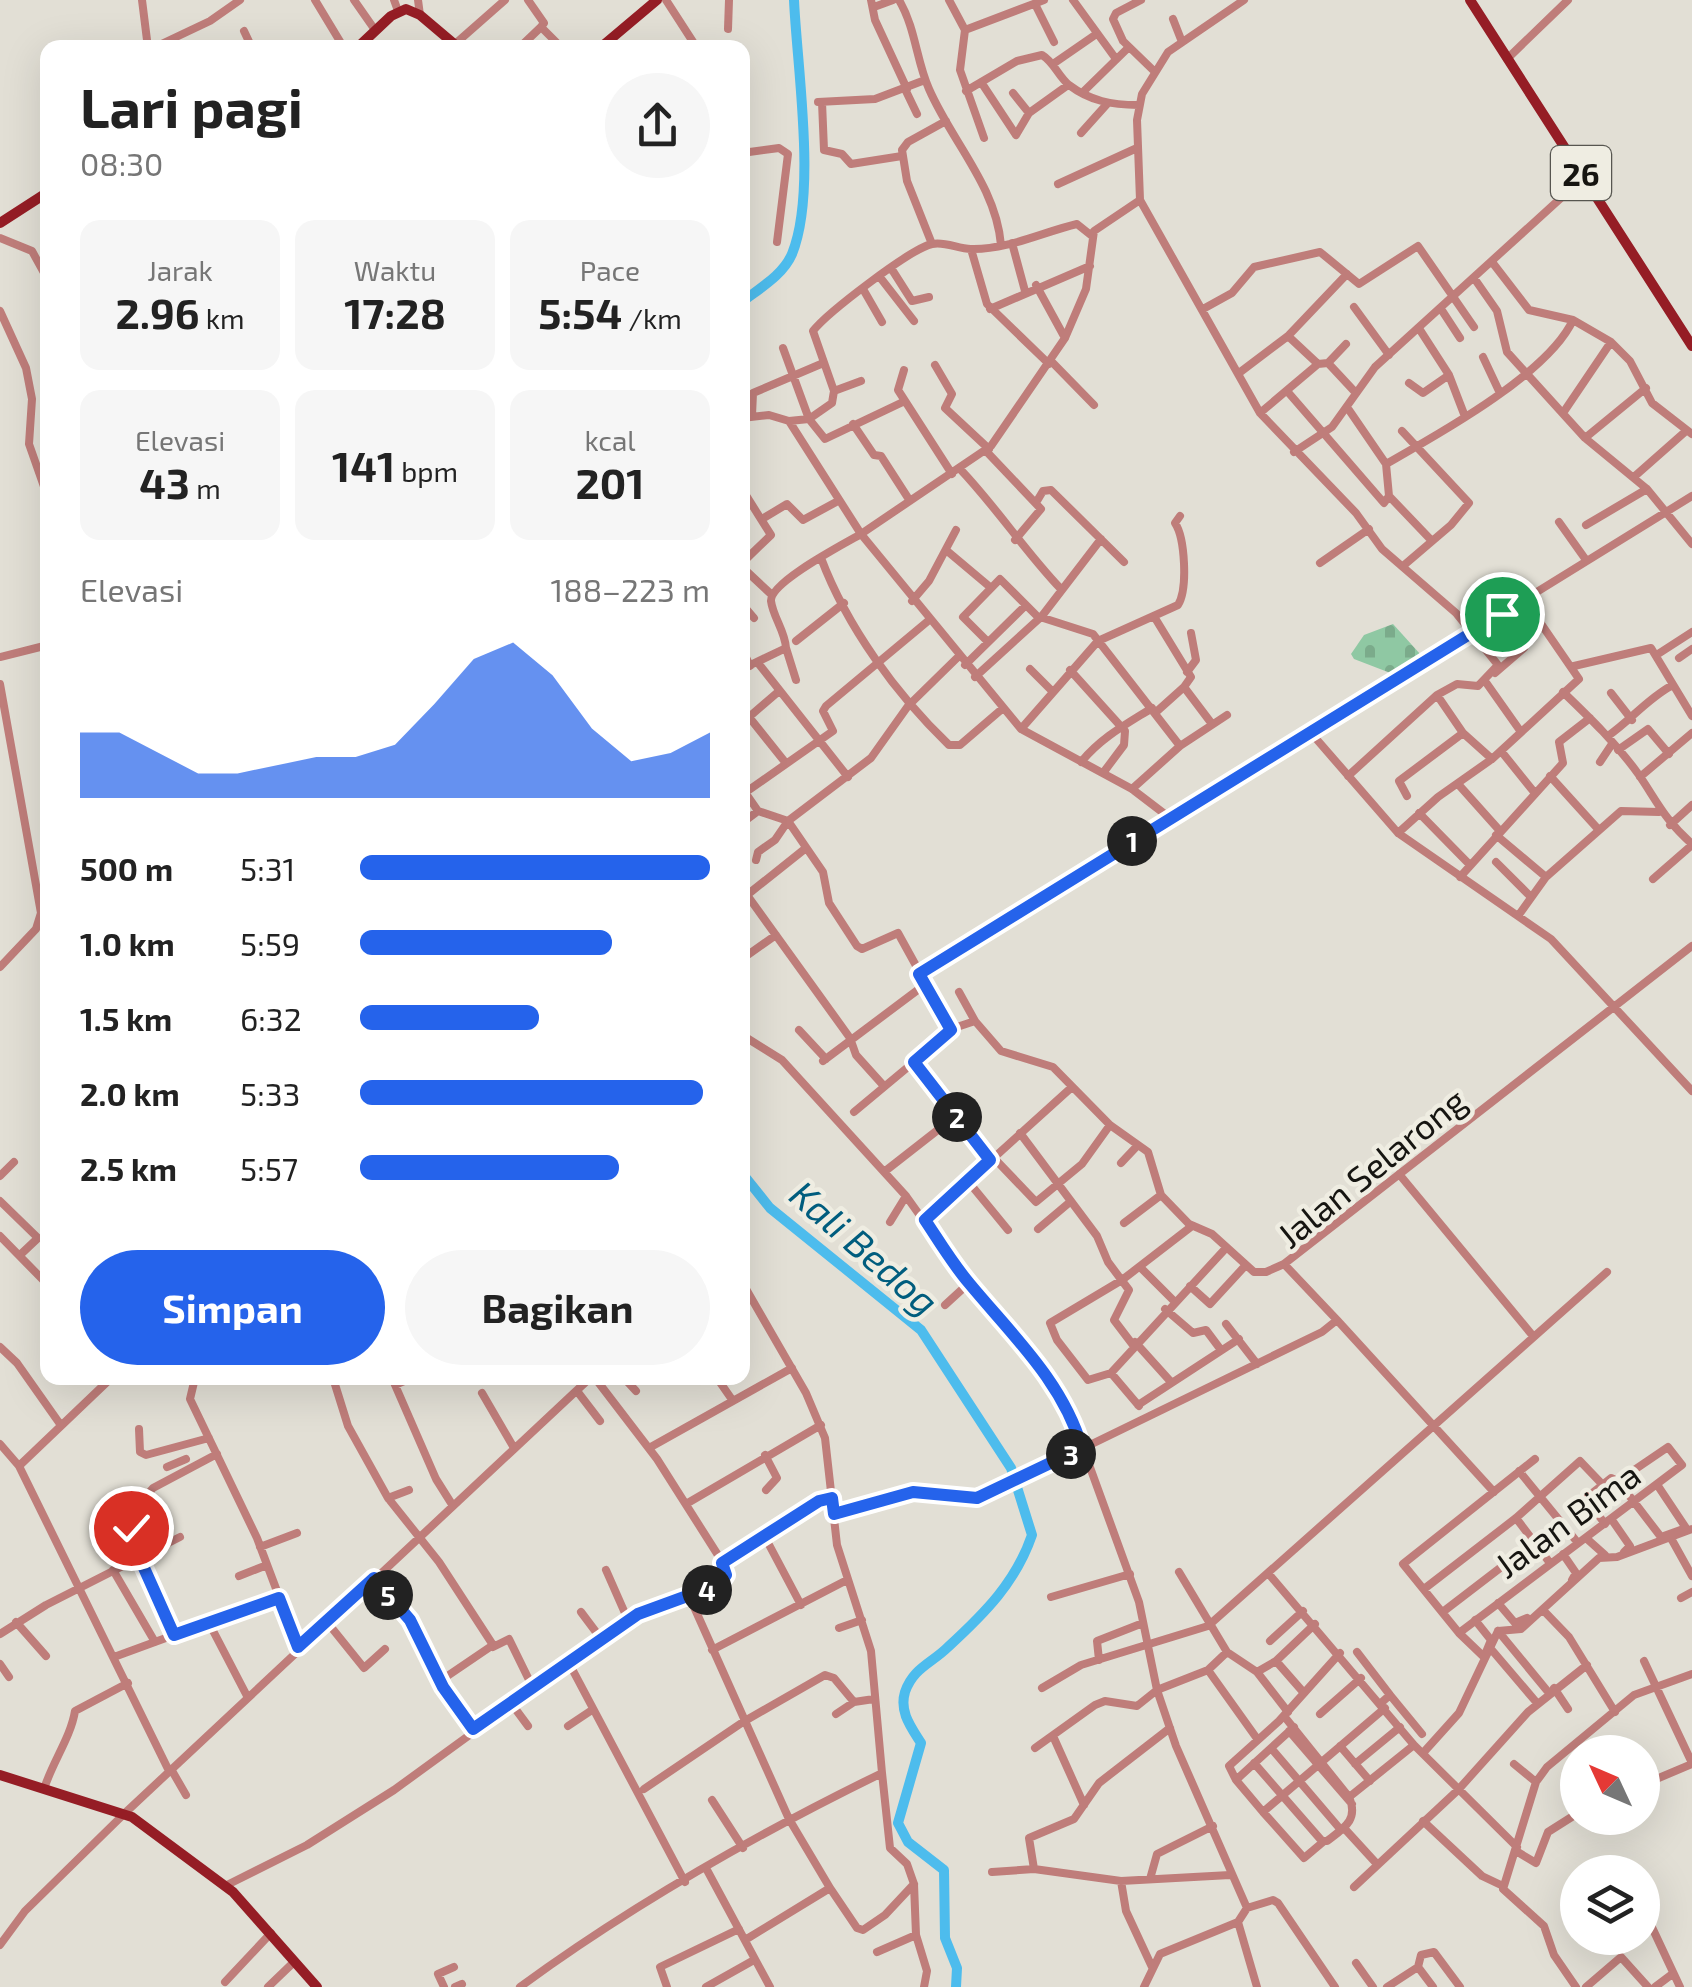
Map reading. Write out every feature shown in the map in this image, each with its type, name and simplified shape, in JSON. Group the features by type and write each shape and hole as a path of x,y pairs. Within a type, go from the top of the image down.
{"main road":[{"path":"610,40 657,0"},
{"name":"26","path":"1470,0 1692,346"},
{"path":"364,40 398,7 420,15 447,40"},
{"path":"0,224 40,197"},
{"path":"0,1775 125,1813 225,1886 317,1987"}],"street":[{"path":"142,0 150,40"},
{"path":"178,40 240,0"},
{"path":"315,0 339,40"},
{"path":"354,0 375,30"},
{"path":"398,7 416,0 420,15"},
{"path":"458,40 506,0"},
{"path":"527,40 544,24 528,0"},
{"path":"666,0 693,40"},
{"path":"728,28 729,0"},
{"path":"917,114 875,20 873,3 896,0 917,39 925,80 994,210 1001,246"},
{"path":"949,0 965,30 960,70 984,138"},
{"path":"1073,0 1095,36 1116,59"},
{"path":"1141,0 1114,17 1129,46 1154,71"},
{"path":"1244,0 1182,42 1154,71 1138,105 1140,200 1260,413 1403,566 1435,592 1473,632 1497,663 1495,673"},
{"path":"1507,59 1568,0"},
{"path":"965,30 1039,2 1054,42"},
{"path":"1173,19 1182,42"},
{"path":"541,27 554,40"},
{"path":"244,31 248,40"},
{"path":"1053,64 1095,36"},
{"path":"1083,92 1129,46"},
{"path":"966,92 1038,54 1053,64 1068,85 1107,104 1138,105"},
{"path":"902,156 851,164 842,154 824,150 820,102 875,98 925,80"},
{"path":"982,82 1016,135 1029,113 1068,85"},
{"path":"1013,92 1029,113"},
{"path":"1082,133 1107,104"},
{"path":"932,244 907,181 902,156 908,142 946,121"},
{"path":"750,152 779,148 788,154 777,242"},
{"path":"1058,184 1137,148"},
{"path":"1294,452 1325,432 1348,410 1355,392 1388,355 1584,178"},
{"path":"772,596 821,558 987,450 1065,338 1086,288 1092,236 1140,200"},
{"path":"750,416 789,422 809,419 832,404 834,390 822,364 814,328 879,276 932,244 970,250 1001,246 1077,224 1092,236"},
{"path":"0,238 32,252 40,266"},
{"path":"1012,243 1025,291"},
{"path":"1203,309 1232,293 1256,266 1320,252 1361,284 1418,246 1474,328"},
{"path":"970,250 990,309 1094,405"},
{"path":"1492,262 1529,310 1573,320 1611,342 1646,388 1652,403 1689,433 1634,476"},
{"path":"990,309 1090,266"},
{"path":"892,268 912,301 930,297"},
{"path":"1239,372 1288,336 1347,274"},
{"path":"879,276 914,321"},
{"path":"1474,278 1497,311 1504,349 1585,438 1647,488 1692,544"},
{"path":"1036,286 1065,338"},
{"path":"863,289 882,322"},
{"path":"1354,308 1388,355"},
{"path":"1441,309 1460,338"},
{"path":"0,311 26,368 32,399 29,444 40,475"},
{"path":"1386,464 1528,374 1563,338 1573,320"},
{"path":"1420,330 1449,375 1464,414"},
{"path":"1288,336 1355,392"},
{"path":"1563,414 1611,342"},
{"path":"1260,413 1346,344"},
{"path":"783,348 809,419 826,439 904,401"},
{"path":"1483,357 1498,390"},
{"path":"750,393 822,364"},
{"path":"935,365 952,394 945,408 1036,501 1039,516 1014,540"},
{"path":"904,370 897,384 904,401 956,472 1003,517 1014,540 1060,588"},
{"path":"1409,383 1423,394 1449,375"},
{"path":"834,390 861,381"},
{"path":"1585,438 1646,388"},
{"path":"1287,391 1325,432 1375,497 1384,502 1388,496 1386,464 1348,410"},
{"path":"750,404 753,392"},
{"path":"789,422 860,534 1002,709 1022,729 1132,789 1170,818"},
{"path":"853,424 874,455 882,456 910,501"},
{"path":"1402,431 1469,503 1403,566"},
{"path":"1586,525 1647,488"},
{"path":"1036,501 1044,491 1051,490 1124,562"},
{"path":"1388,496 1432,541"},
{"path":"919,974 1692,496"},
{"path":"750,501 770,539 750,558"},
{"path":"762,518 787,504 803,520 838,501"},
{"path":"1022,729 1098,640 1178,605 1183,596 1182,536 1175,523 1180,516"},
{"path":"1559,522 1586,560"},
{"path":"1320,563 1369,529"},
{"path":"912,601 956,530"},
{"path":"975,677 1042,616 1101,539"},
{"path":"946,550 990,587"},
{"path":"821,558 832,589 908,706 955,747 1002,709"},
{"path":"750,573 772,596 796,680"},
{"path":"988,642 963,617 1001,579 1025,606 1042,616 1086,630 1098,640 1180,746"},
{"path":"1398,834 1492,760 1580,679 1524,599"},
{"path":"796,642 844,603"},
{"path":"756,860 757,854 775,840 788,821 848,778 879,750 908,706 988,642 1025,606"},
{"path":"750,613 754,618"},
{"path":"1081,762 1106,734 1123,729 1154,710 1190,682 1188,672 1154,618"},
{"path":"750,786 834,728 824,713 826,706 928,621"},
{"path":"1658,654 1692,632"},
{"path":"1188,672 1196,660 1190,634"},
{"path":"0,657 40,647"},
{"path":"1574,666 1649,647 1658,654 1670,686 1692,716"},
{"path":"786,648 750,666 778,692 848,778"},
{"path":"1348,776 1437,695 1457,684 1476,687 1524,648"},
{"path":"1679,658 1692,649"},
{"path":"1030,670 1052,691"},
{"path":"1070,670 1123,729 1126,741 1103,773"},
{"path":"1485,681 1520,732"},
{"path":"0,684 40,899"},
{"path":"1600,762 1647,699 1670,686"},
{"path":"1184,687 1212,724"},
{"path":"750,716 778,692"},
{"path":"1563,692 1613,743 1640,777 1659,812 1692,844 1653,879"},
{"path":"1611,693 1632,720"},
{"path":"1437,695 1463,733 1492,760"},
{"path":"1132,789 1180,746 1227,715"},
{"path":"1460,877 1564,760 1560,742 1590,718"},
{"path":"750,724 785,762"},
{"path":"1613,743 1648,729 1669,754"},
{"path":"1407,796 1399,781 1463,733"},
{"path":"1640,777 1692,733"},
{"path":"1312,734 1398,834 1551,940 1692,1091"},
{"path":"1501,752 1534,792"},
{"path":"1550,776 1598,829"},
{"path":"1458,784 1498,833 1546,877"},
{"path":"750,799 758,812 788,821 823,872 834,914 856,946 862,948 898,933 923,986 951,1030"},
{"path":"1670,825 1692,805"},
{"path":"1518,916 1530,894 1546,877 1624,809 1659,812"},
{"path":"750,817 758,812"},
{"path":"1420,813 1470,865"},
{"path":"750,890 806,848"},
{"path":"1496,862 1530,894"},
{"path":"750,902 850,1038 856,1055 883,1085"},
{"path":"0,967 36,930 40,909"},
{"path":"750,953 776,935"},
{"name":"Jalan Selarong","path":"1494,1492 1284,1264 1692,946"},
{"path":"799,1030 824,1060 923,986"},
{"path":"959,992 1001,1052 1053,1067 1110,1126 1150,1156 1161,1194 1192,1226 1206,1230 1244,1266 1266,1272 1284,1264"},
{"path":"854,1112 951,1030 976,1021"},
{"path":"750,1041 782,1060 888,1168 906,1196 928,1216 969,1283 1050,1382 1071,1415 1152,1641 1170,1728 1247,1908"},
{"path":"914,1062 992,1158 1033,1201 1058,1187 1096,1149 1110,1126"},
{"path":"928,1216 1072,1086"},
{"path":"888,1168 938,1129"},
{"path":"1020,1133 1098,1236 1108,1262 1130,1294 1118,1306 1114,1320 1172,1382"},
{"path":"1121,1163 1138,1145"},
{"path":"0,1176 14,1162"},
{"path":"1399,1174 1533,1336"},
{"path":"967,1180 1008,1230"},
{"path":"1124,1224 1161,1194"},
{"path":"890,1222 906,1196"},
{"path":"0,1200 38,1238 20,1255"},
{"path":"1038,1229 1070,1202"},
{"path":"1192,1226 1122,1280 1050,1326 1088,1380 1111,1373 1165,1309 1226,1248"},
{"path":"0,1236 40,1276"},
{"path":"1140,1266 1174,1301"},
{"path":"1190,1286 1210,1304 1244,1266"},
{"path":"1042,1688 1100,1660 1208,1626 1607,1272"},
{"path":"945,1305 969,1283"},
{"path":"750,1296 822,1425 847,1580 870,1651 890,1848 907,1864 914,1884 916,1934 926,1965 924,1987"},
{"path":"1165,1309 1192,1333 1206,1330 1221,1350"},
{"path":"834,1514 897,1494 971,1500 1257,1364 1322,1332 1337,1320"},
{"path":"1226,1324 1257,1364"},
{"path":"1138,1405 1238,1339"},
{"path":"1,1347 60,1424"},
{"path":"649,1448 792,1368"},
{"path":"1111,1373 1149,1416"},
{"path":"19,1466 102,1385"},
{"path":"191,1385 190,1399 260,1547 298,1647"},
{"path":"335,1385 348,1426 388,1498 439,1562 493,1647"},
{"path":"395,1385 436,1479 453,1506"},
{"path":"0,1944 26,1911 298,1647 584,1385"},
{"path":"225,1886 307,1845 394,1790 628,1620 724,1581 722,1563 686,1504 649,1448 599,1385"},
{"path":"630,1385 636,1391"},
{"path":"722,1385 734,1401"},
{"path":"576,1391 600,1421"},
{"path":"482,1393 514,1448"},
{"path":"686,1504 764,1454 822,1425"},
{"path":"139,1429 142,1454 183,1448 210,1438"},
{"path":"0,1444 19,1466 186,1795"},
{"path":"183,1448 190,1470"},
{"name":"Jalan Bima","path":"1459,1632 1682,1466 1670,1448 1618,1481"},
{"path":"174,1635 138,1556 131,1528 132,1510 152,1488 217,1454"},
{"path":"764,1454 778,1478 766,1490"},
{"path":"167,1467 186,1459"},
{"path":"1475,1620 1491,1640 1482,1658 1404,1568 1404,1561 1535,1459"},
{"path":"1424,1589 1516,1518 1580,1460 1602,1483"},
{"path":"1519,1472 1582,1540 1602,1554 1627,1551 1629,1545 1586,1498 1608,1478 1618,1481 1662,1538 1686,1528 1658,1486"},
{"path":"388,1498 409,1490"},
{"path":"722,1563 832,1498"},
{"path":"1516,1518 1550,1563"},
{"path":"1498,1631 1516,1632 1599,1558 1618,1558 1692,1529"},
{"path":"260,1547 296,1533"},
{"path":"0,1634 138,1556 180,1537"},
{"path":"766,1539 802,1605"},
{"path":"1672,1540 1692,1576"},
{"path":"1444,1611 1534,1542"},
{"path":"1498,1603 1512,1621 1522,1622 1575,1577 1563,1554"},
{"path":"239,1576 267,1565"},
{"path":"113,1570 156,1642"},
{"path":"606,1570 628,1620"},
{"path":"1179,1572 1227,1652 1257,1672 1286,1714 1291,1729 1349,1800 1351,1821 1322,1840 1304,1858 1236,1780 1229,1766 1286,1714 1340,1653"},
{"path":"1268,1573 1422,1753 1517,1849 1536,1863 1548,1832 1560,1824"},
{"path":"1051,1597 1130,1574"},
{"path":"374,1578 410,1620 440,1681 473,1729"},
{"path":"712,1650 847,1580"},
{"path":"1681,1598 1692,1592"},
{"path":"114,1657 279,1598"},
{"path":"690,1598 789,1819 856,1928 863,1930 885,1915 914,1884"},
{"path":"1543,1610 1587,1665 1615,1712"},
{"path":"1270,1642 1303,1611"},
{"path":"581,1612 602,1640"},
{"path":"839,1628 862,1620"},
{"path":"16,1622 46,1656"},
{"path":"326,1622 364,1668 385,1649"},
{"path":"208,1623 248,1696"},
{"path":"1100,1660 1097,1642 1143,1623"},
{"path":"1257,1672 1276,1661 1315,1624"},
{"path":"1422,1753 1459,1713 1498,1631"},
{"path":"1498,1631 1568,1709"},
{"path":"440,1681 509,1639 533,1688"},
{"path":"1491,1650 1537,1703"},
{"path":"1035,1748 1095,1705 1105,1701 1138,1706 1161,1689 1208,1670 1227,1652"},
{"path":"1356,1652 1422,1734"},
{"path":"1644,1660 1692,1764 1660,1777"},
{"path":"1276,1661 1304,1692"},
{"path":"0,1664 8,1677"},
{"path":"570,1665 685,1882"},
{"path":"1354,1887 1458,1790 1537,1703 1587,1665"},
{"path":"1208,1670 1258,1740"},
{"path":"1503,1886 1536,1782 1555,1760 1653,1686 1692,1674"},
{"path":"644,1789 743,1722 825,1675 834,1678 854,1702"},
{"path":"1320,1714 1361,1678"},
{"path":"46,1786 58,1750 73,1726 75,1710 128,1682"},
{"path":"1263,1812 1340,1746 1390,1695"},
{"path":"836,1714 854,1702 874,1699"},
{"path":"511,1702 528,1726"},
{"path":"568,1726 592,1710"},
{"path":"1355,1764 1400,1727"},
{"path":"1034,1869 1029,1838 1074,1819 1100,1783 1170,1728"},
{"path":"1236,1780 1291,1729"},
{"path":"1053,1736 1084,1805"},
{"path":"1349,1800 1414,1744"},
{"path":"1340,1746 1370,1782"},
{"path":"1271,1748 1376,1864"},
{"path":"1254,1763 1322,1840"},
{"path":"1514,1764 1536,1782"},
{"path":"520,1987 789,1819 882,1774"},
{"path":"712,1800 743,1848"},
{"path":"1423,1820 1482,1876 1503,1886 1549,1940 1576,1987"},
{"path":"1150,1879 1152,1859 1157,1854 1214,1826"},
{"path":"992,1872 1034,1869 1121,1881 1232,1878"},
{"path":"707,1870 770,1987"},
{"path":"1121,1881 1126,1912 1152,1966"},
{"path":"745,1940 830,1888"},
{"path":"1144,1987 1152,1966 1166,1950 1238,1922 1247,1908 1272,1900 1278,1903 1335,1987"},
{"path":"1238,1922 1256,1985 1243,1987"},
{"path":"668,1987 660,1967 739,1929"},
{"path":"225,1982 270,1933"},
{"path":"877,1952 916,1934"},
{"path":"1660,1940 1671,1975 1680,1987"},
{"path":"1387,1987 1418,1967 1421,1955 1430,1950 1460,1987"},
{"path":"1586,1987 1621,1957 1651,1987 1671,1975"},
{"path":"706,1987 754,1960"},
{"path":"268,1987 294,1962"},
{"path":"1356,1963 1373,1987"},
{"path":"444,1987 438,1974 454,1967"},
{"path":"1418,1967 1432,1987"}],"green space":[{"path":"1393,624 1421,655 1393,674 1354,659 1351,654 1364,635"}],"waterway":[{"name":"Kali Bedog","path":"750,296 783,268 792,254 799,228 804,165 794,0"},
{"name":"Kali Bedog","path":"750,1183 770,1208 921,1330 1011,1468 1032,1535 998,1596 942,1653 918,1671 905,1692 907,1719 921,1743 898,1823 908,1842 944,1870 945,1938 957,1968 956,1987"}],"route":[{"path":"131,1528 136,1550 174,1635 279,1598 298,1647 374,1578 410,1620 443,1687 473,1729 570,1665 629,1619 720,1584 726,1575 722,1563 766,1539 819,1501 832,1498 834,1514 913,1492 971,1500 1082,1448 1071,1415 1042,1370 966,1280 925,1220 990,1160 914,1062 951,1030 919,974 1502,614"}]}
